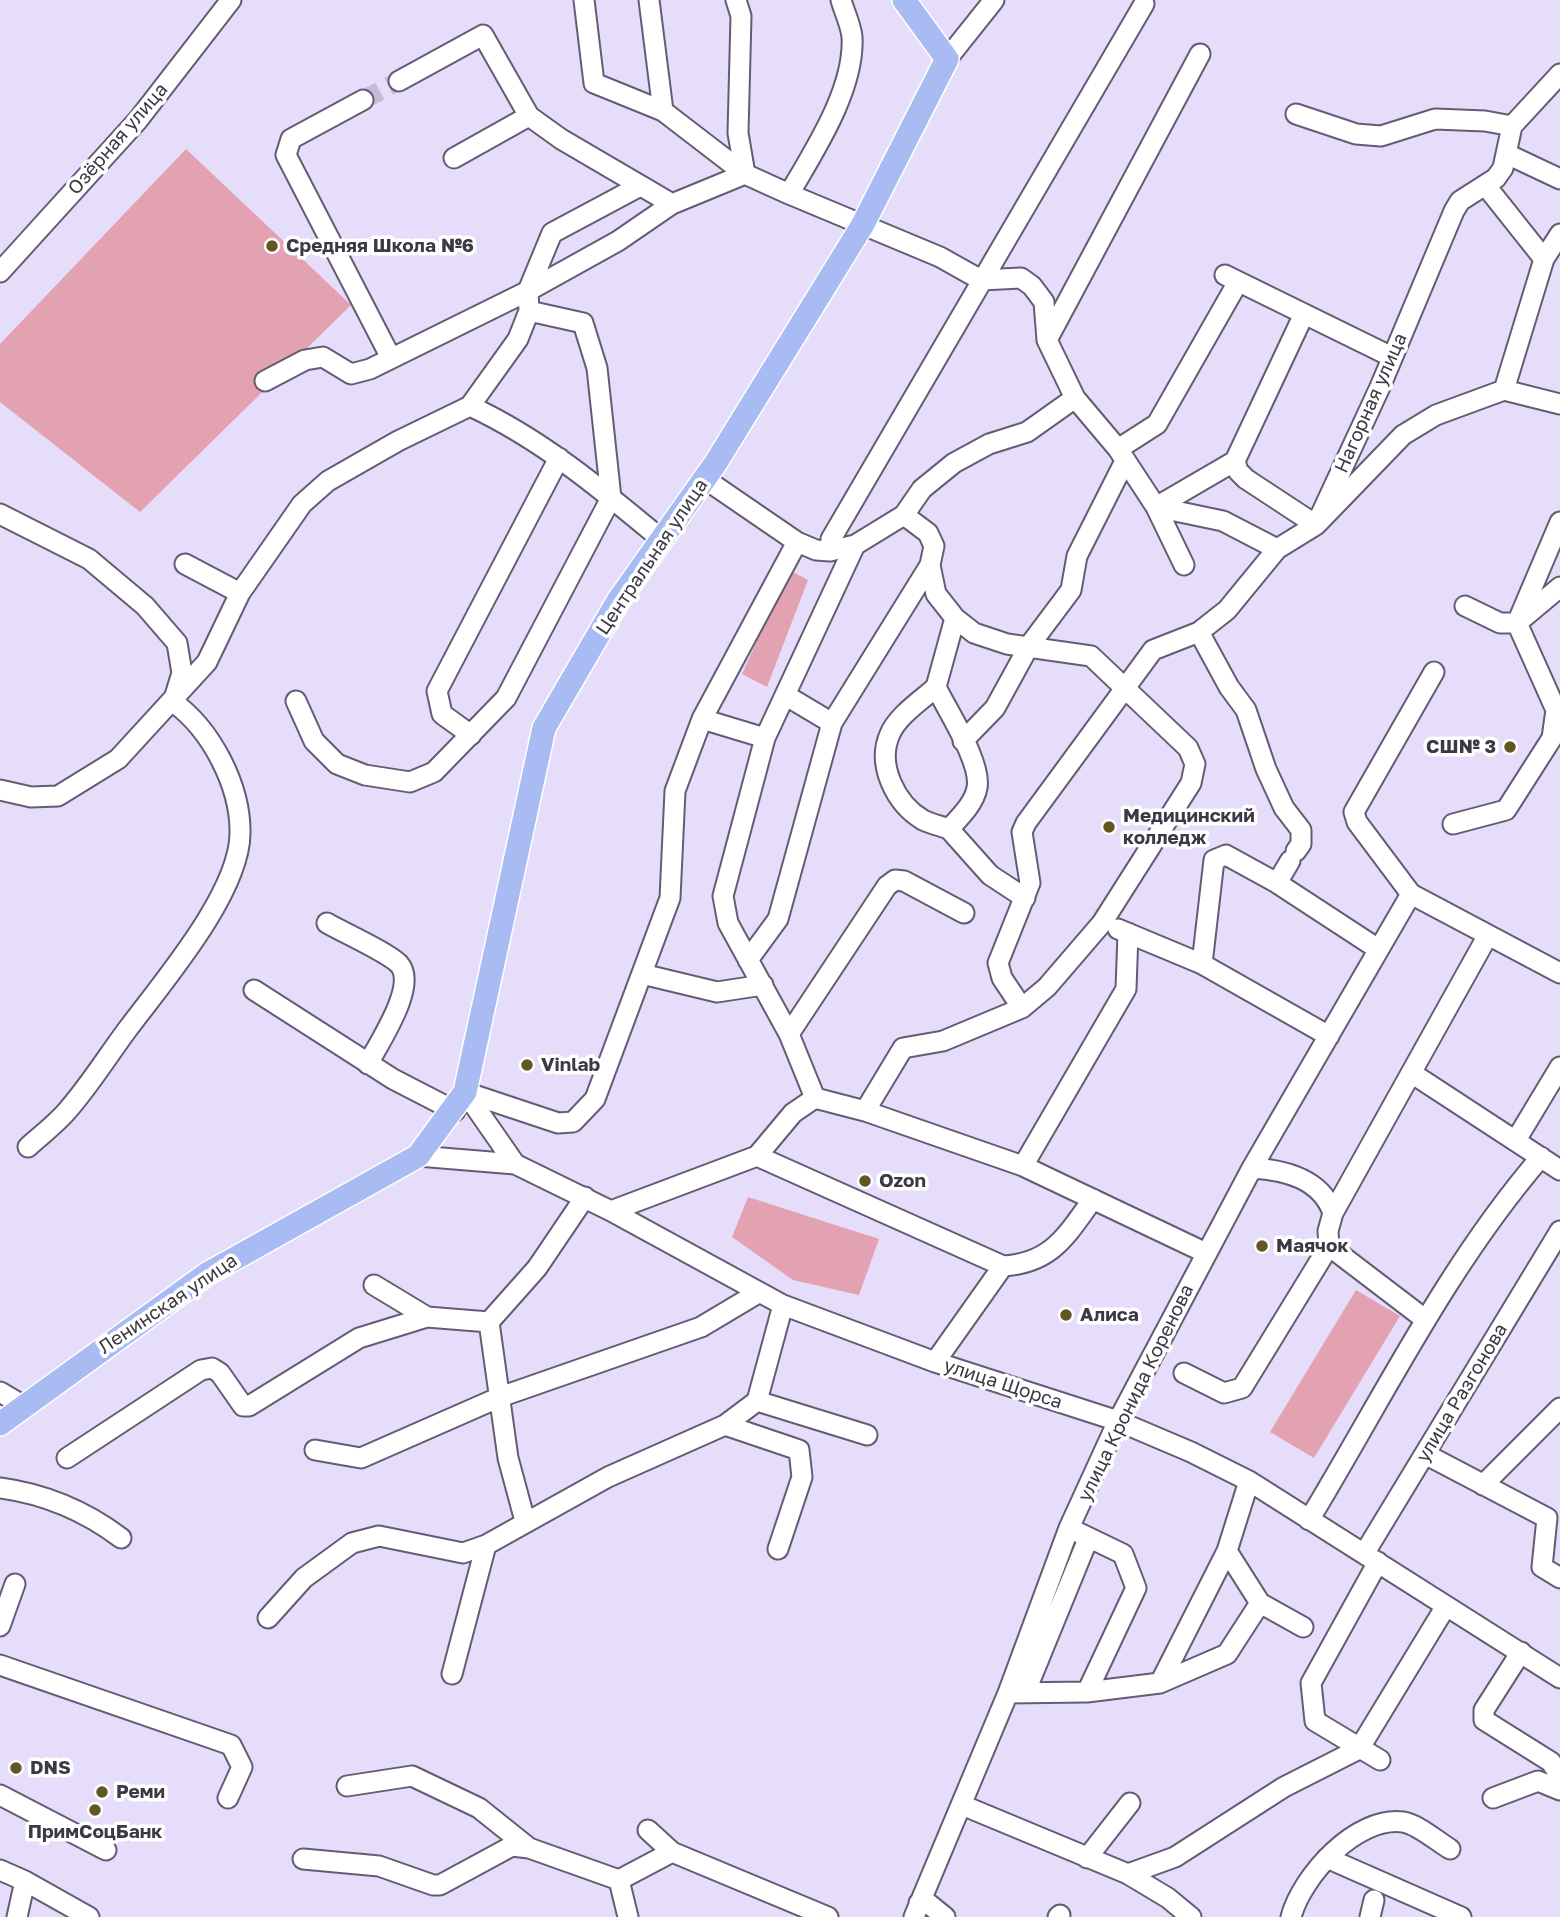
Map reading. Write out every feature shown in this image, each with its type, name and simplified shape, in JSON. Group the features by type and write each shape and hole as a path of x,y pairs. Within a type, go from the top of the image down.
{"main road":[{"path":"904,0 947,59"},
{"name":"Центральная улица","path":"418,1156 460,1102 544,729 618,601 705,479 862,226 947,59"},
{"name":"Ленинская улица","path":"0,1424 22,1405 207,1274 418,1156"}],"street":[{"name":"Озёрная улица","path":"0,272 138,120 231,0"},
{"path":"584,0 593,83 663,111 745,174 940,257 981,281 1021,278 1032,286 1044,302 1046,340 1075,398 1121,455 1156,507 1184,565"},
{"path":"649,0 663,111"},
{"path":"736,0 741,16 737,133 745,174"},
{"path":"789,194 820,139 846,79 852,37 841,0"},
{"name":"Центральная улица","path":"947,59 994,0"},
{"path":"831,540 1144,4"},
{"path":"399,81 483,35 529,116 561,139 672,204"},
{"path":"1046,340 1200,54"},
{"path":"1296,114 1356,134 1381,136 1435,119 1485,121 1512,126 1560,74"},
{"path":"363,100 291,139 286,155 391,358"},
{"path":"454,158 529,116"},
{"name":"Нагорная улица","path":"1316,525 1454,211 1460,201 1486,186 1503,168 1512,126"},
{"path":"1507,154 1560,179"},
{"path":"265,381 305,360 323,357 351,374 391,358 527,291 618,241 672,204 745,174"},
{"path":"0,790 31,797 58,796 118,759 207,662 240,593 302,504 328,481 398,441 470,405 518,339 529,311 527,291 552,233 640,186"},
{"path":"1486,186 1544,259"},
{"path":"1504,390 1544,259 1560,234"},
{"path":"963,741 995,708 1029,646 1071,590 1076,556 1121,455 1157,424 1231,279 1392,357"},
{"path":"296,701 314,741 337,764 365,775 410,782 435,772 506,698 611,498 597,368 583,323 529,311"},
{"path":"1156,507 1235,461 1304,314"},
{"path":"1022,1008 1002,978 998,963 1030,883 1022,832 1153,650 1199,632 1227,610 1277,549 1316,525 1403,435 1436,415 1504,390 1560,404"},
{"path":"705,479 797,542 816,550 830,551 855,545 904,515 922,489 954,463 989,444 1027,432 1075,398"},
{"path":"470,405 512,425 559,458 661,539"},
{"path":"471,735 442,713 437,691 559,458"},
{"path":"1235,461 1238,471 1246,479 1316,525"},
{"path":"1156,507 1223,521 1277,549"},
{"path":"0,514 89,559 145,606 177,643 182,673 173,702"},
{"path":"865,1111 903,1048 943,1041 1022,1008 1047,987 1102,923 1191,783 1195,764 1188,748 1091,656 1007,644 974,633 955,618 936,594 930,565 933,546 928,533 904,515"},
{"path":"1452,824 1506,810 1552,738 1556,710 1538,677 1517,623 1560,522"},
{"path":"254,990 368,1064 460,1102 558,1123 573,1122 595,1099 670,898 675,791 702,719 797,542"},
{"path":"815,1098 789,1034 727,923 723,897 765,738 855,545"},
{"path":"185,564 240,593"},
{"path":"748,960 778,919 832,723 930,565"},
{"path":"1465,606 1500,623 1517,623 1560,587"},
{"path":"955,618 936,687 904,716 890,734 886,755 888,778 903,802 923,819 949,829 990,875 1025,898"},
{"path":"1199,632 1229,687 1246,710 1266,769 1284,808 1301,830 1301,844 1277,883"},
{"path":"1434,672 1354,811 1357,822 1410,894 1560,973"},
{"path":"936,687 978,772 977,791 949,829"},
{"path":"785,695 832,723"},
{"path":"28,1147 66,1112 198,934 226,885 240,835 233,790 208,737 191,715 173,702"},
{"path":"702,719 765,738"},
{"path":"1202,964 1214,860 1226,855 1277,883 1378,949"},
{"path":"789,1034 887,886 895,880 904,881 964,913"},
{"name":"улица Кронида Коренова","path":"917,1910 962,1805 1017,1693 1069,1528 1118,1421 1252,1168 1410,894"},
{"path":"327,923 398,963 406,975 405,990 368,1064"},
{"path":"1102,923 1202,964 1329,1036"},
{"path":"1023,1166 1126,989 1128,933"},
{"path":"1184,1373 1224,1393 1242,1388 1329,1246 1328,1231 1333,1213 1489,936"},
{"path":"642,974 717,992 763,985"},
{"path":"1516,1140 1560,1067"},
{"path":"1413,1074 1560,1170"},
{"path":"611,1211 757,1156 793,1113 815,1098 865,1111 1023,1166 1206,1253"},
{"path":"460,1102 515,1164"},
{"name":"улица Щорса","path":"418,1156 515,1164 585,1197 783,1305 934,1362 1118,1421 1250,1481 1560,1678"},
{"path":"757,1156 1003,1266 1026,1265 1049,1253 1061,1242 1093,1199"},
{"path":"1309,1520 1426,1320 1498,1207 1541,1157"},
{"path":"1252,1168 1294,1174 1323,1194 1333,1213"},
{"path":"525,1521 508,1458 489,1322 537,1268 585,1197"},
{"name":"улица Разгонова","path":"1359,1749 1315,1721 1311,1682 1425,1454 1560,1231"},
{"path":"1329,1246 1426,1320"},
{"path":"934,1362 1003,1266"},
{"path":"373,1284 427,1317"},
{"path":"315,1450 361,1458 500,1397 701,1327 758,1293"},
{"path":"268,1618 304,1578 352,1543 379,1536 463,1553 486,1545 608,1477 725,1425 757,1401 783,1305"},
{"path":"67,1458 201,1370 212,1368 220,1373 243,1406 249,1406 359,1338 427,1317 489,1322"},
{"path":"0,1392 22,1405"},
{"path":"757,1401 867,1435"},
{"path":"1483,1485 1560,1408"},
{"path":"725,1425 799,1450 802,1477 778,1549"},
{"path":"1425,1454 1547,1518 1542,1567 1560,1578"},
{"path":"1160,1684 1227,1551 1250,1481"},
{"path":"0,1488 32,1492 45,1497 96,1519 121,1538"},
{"path":"1069,1528 1123,1554 1136,1588 1087,1692"},
{"path":"1088,1539 1017,1693 1087,1692 1160,1684 1227,1654 1260,1603"},
{"path":"452,1674 486,1545"},
{"path":"1227,1551 1260,1603 1303,1627"},
{"path":"0,1626 15,1584"},
{"path":"1128,1874 1175,1857 1284,1787 1359,1749 1447,1605"},
{"path":"1521,1652 1484,1710 1484,1720 1557,1763"},
{"path":"0,1664 231,1745 242,1767 228,1798"},
{"path":"1359,1749 1380,1760"},
{"path":"347,1786 412,1776 479,1808 529,1848"},
{"path":"1493,1798 1538,1781 1560,1790"},
{"path":"0,1795 106,1850"},
{"path":"1087,1858 1130,1803"},
{"path":"962,1805 1128,1874 1168,1898 1191,1917"},
{"path":"1290,1917 1295,1901 1327,1858 1364,1828 1404,1822 1450,1849"},
{"path":"648,1830 672,1852 828,1917"},
{"path":"303,1859 379,1866 440,1885 512,1846 529,1848 619,1880 672,1852"},
{"path":"1327,1858 1461,1917"},
{"path":"0,1870 89,1917"},
{"path":"619,1880 628,1917"},
{"path":"17,1917 25,1881"},
{"path":"917,1910 929,1905 945,1917"}],"shaded area":[{"path":"186,149 351,305 140,512 0,402 0,344"},
{"path":"789,570 808,580 767,687 742,674"},
{"path":"748,1197 879,1239 859,1295 793,1280 732,1237"},
{"path":"1356,1290 1400,1316 1314,1458 1270,1432"}],"tunnel":[{"path":"363,100 399,81"}],"place":[{"name":"Средняя Школа №6","path":"272,246"},
{"name":"СШ№ 3","path":"1510,747"},
{"name":"Медицинский колледж","path":"1109,827"},
{"name":"Vinlab","path":"527,1065"},
{"name":"Ozon","path":"865,1181"},
{"name":"Маячок","path":"1262,1246"},
{"name":"Алиса","path":"1066,1315"},
{"name":"DNS","path":"16,1768"},
{"name":"Реми","path":"102,1792"},
{"name":"ПримСоцБанк","path":"95,1810"}]}
